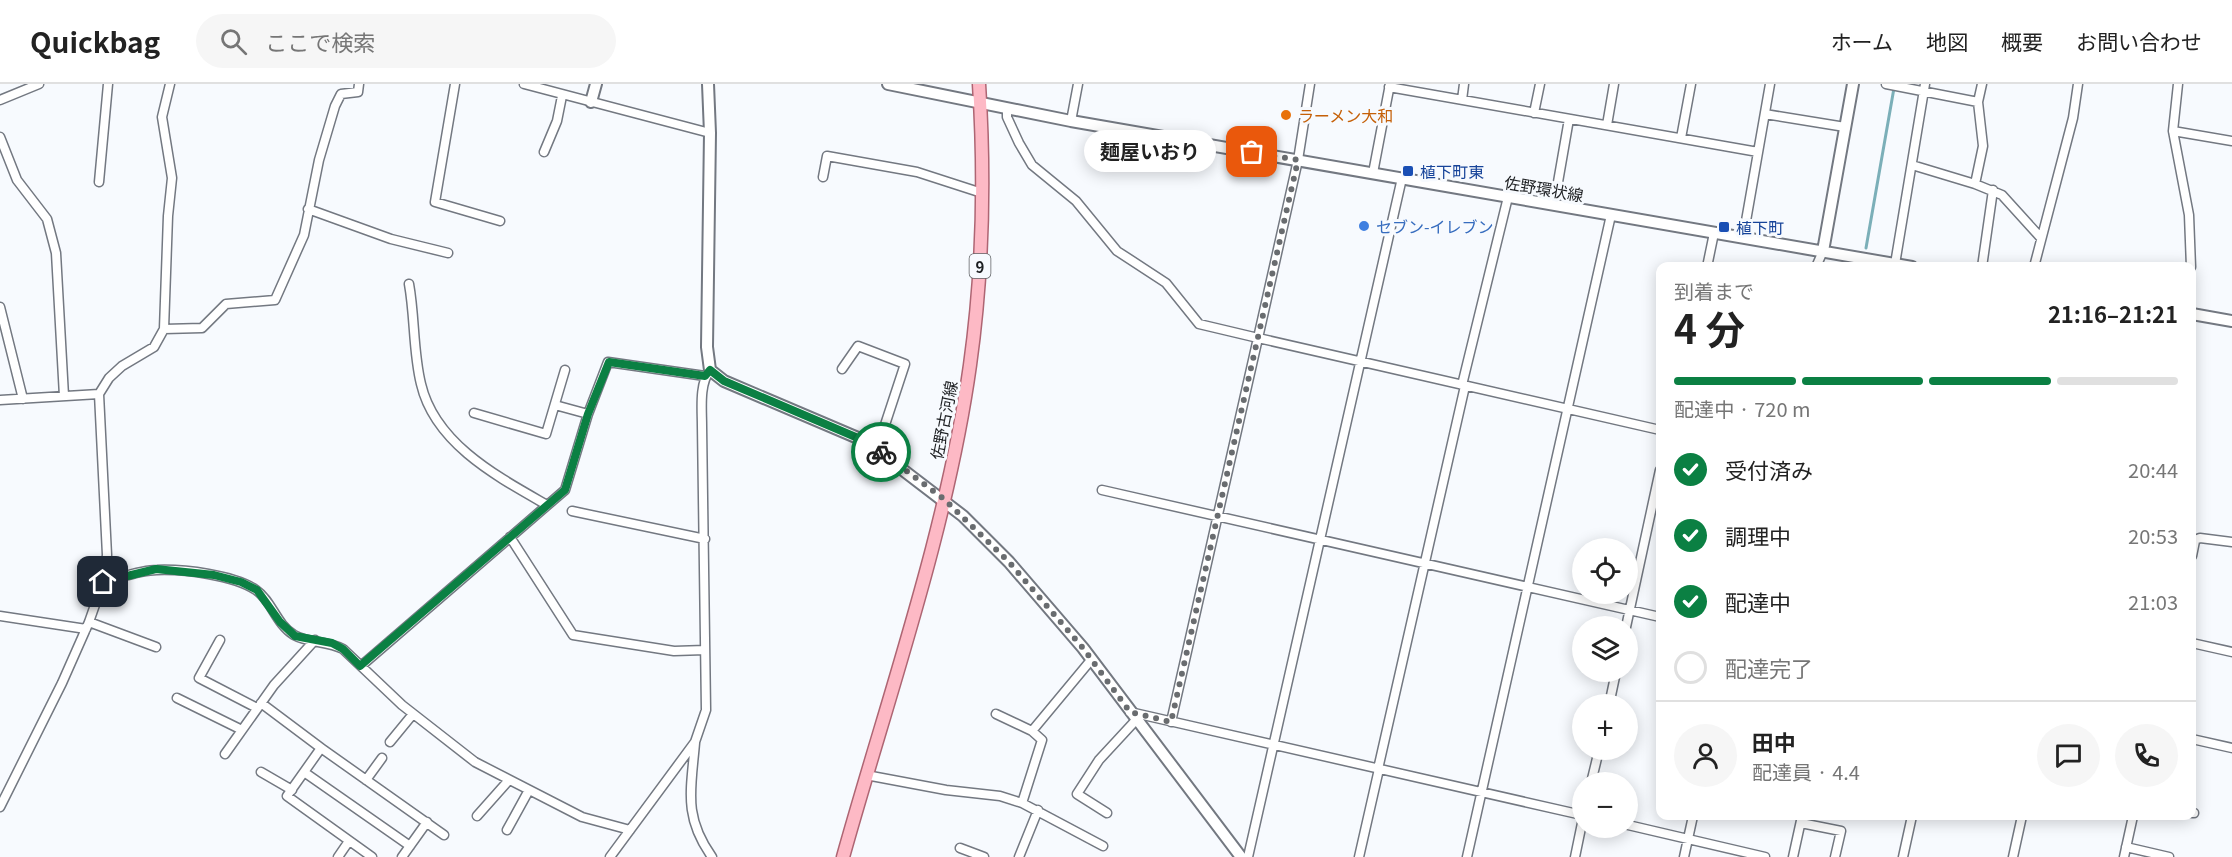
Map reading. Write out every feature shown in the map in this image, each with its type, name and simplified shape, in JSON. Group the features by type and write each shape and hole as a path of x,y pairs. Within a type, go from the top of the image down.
{"main road":[{"name":"佐野古河線","path":"843,857 944,499 970,366 980,270 982,192 979,84"}],"street":[{"path":"0,100 39,84"},
{"path":"99,182 108,84"},
{"path":"1,804 62,683 103,582 107,555 99,394 109,378 122,366 154,347 164,329 168,216 172,178 162,117 170,84"},
{"path":"164,329 202,328 226,304 275,300 304,235 319,160 335,106 341,94 358,92 359,84"},
{"path":"455,84 435,202 500,221"},
{"path":"524,84 562,96 710,133"},
{"path":"591,102 596,84"},
{"path":"708,84 710,133 708,373 702,426 706,710 695,742 691,815 697,836 712,857"},
{"name":"佐野環状線","path":"888,84 1071,121 1823,251 1862,262"},
{"path":"1071,121 1078,84"},
{"path":"1171,722 1298,160 1310,84"},
{"path":"1462,100 1464,84"},
{"path":"1534,112 1540,84"},
{"path":"1607,125 1614,84"},
{"path":"1681,138 1691,84"},
{"path":"1743,238 1770,84"},
{"path":"1818,262 1823,251 1853,84"},
{"path":"1886,84 1924,87 1978,102"},
{"path":"1975,184 1983,146 1978,102 1982,84"},
{"path":"2035,262 2073,118 2079,84"},
{"path":"2178,84 2174,131 2189,215 2191,262"},
{"path":"1373,173 1389,86 1758,152"},
{"path":"1895,262 1924,87"},
{"path":"544,152 557,121 562,96"},
{"path":"1007,109 1007,117 1032,165 1076,201 1117,251 1166,283 1199,324 1656,429"},
{"path":"1765,114 1845,127"},
{"path":"1554,205 1569,119"},
{"path":"2174,131 2232,141"},
{"path":"0,137 17,180 46,219 56,253 64,396"},
{"path":"823,177 827,156 917,172 982,192"},
{"path":"1912,165 1975,184 2002,195 2041,238"},
{"path":"1248,857 1322,541 1402,178"},
{"path":"1983,262 1993,190"},
{"path":"1359,857 1508,197"},
{"path":"308,209 391,239 448,253"},
{"path":"1467,857 1611,215"},
{"path":"1708,262 1714,233"},
{"path":"409,284 421,384 430,412 442,428 482,464 548,505"},
{"path":"0,307 23,399"},
{"path":"2196,315 2232,321"},
{"path":"842,369 858,346 905,364 877,449"},
{"path":"360,666 565,490 571,477 588,414 609,362 708,373 877,449 944,499 1009,562 1090,660 1241,857"},
{"path":"474,413 546,434 565,370"},
{"path":"0,400 99,394"},
{"path":"555,405 588,414"},
{"path":"1629,616 1656,489"},
{"path":"1102,490 1656,616"},
{"path":"572,511 705,539"},
{"path":"510,537 573,635 674,651 705,650"},
{"path":"2196,540 2232,540"},
{"path":"103,582 156,569 214,575 241,582 257,590 280,622 295,636 343,649 413,714 474,762 582,817 630,830"},
{"path":"0,616 87,625 156,647"},
{"path":"220,640 199,678 259,706 444,835"},
{"path":"225,754 259,706 315,640"},
{"path":"2196,644 2232,651"},
{"path":"1032,731 1090,660"},
{"path":"177,698 242,730"},
{"path":"390,742 413,714"},
{"path":"996,714 1032,731 1042,740 1022,803"},
{"path":"1133,716 1171,722 1572,813"},
{"path":"1107,813 1077,794 1099,760 1133,716"},
{"path":"2196,740 2232,748"},
{"path":"610,857 695,742"},
{"path":"321,748 287,796 372,857"},
{"path":"366,780 382,758"},
{"path":"261,772 292,790"},
{"path":"304,772 410,846"},
{"path":"866,775 946,790 1000,796 1038,810 1103,846"},
{"path":"477,816 508,780"},
{"path":"507,830 529,790"},
{"path":"1018,857 1038,810"},
{"path":"1684,857 1692,820"},
{"path":"1793,857 1801,820"},
{"path":"1804,820 1841,831 1835,857"},
{"path":"1903,857 1911,820"},
{"path":"2013,857 2021,820"},
{"path":"2124,857 2132,820"},
{"path":"402,857 427,822"},
{"path":"1638,827 1765,857"},
{"path":"1575,857 1579,838"},
{"path":"338,857 350,841"},
{"path":"960,848 984,857"},
{"path":"2126,848 2169,857"}],"waterway":[{"path":"1866,248 1894,88"}],"way so far":[{"path":"881,452 944,499 987,538 1083,648 1130,712 1171,722 1298,160 1252,152"}],"place":[{"name":"ラーメン大和","path":"1286,115"},
{"name":"麺屋いおり","path":"1252,152"},
{"name":"植下町東","path":"1408,171"},
{"name":"セブン-イレブン","path":"1364,226"},
{"name":"植下町","path":"1724,227"}],"route":[{"path":"103,582 156,569 214,575 241,582 257,590 280,622 295,636 332,643 343,649 360,666 565,490 571,477 588,414 609,362 705,376 710,370 724,381 865,441 881,452"}]}
